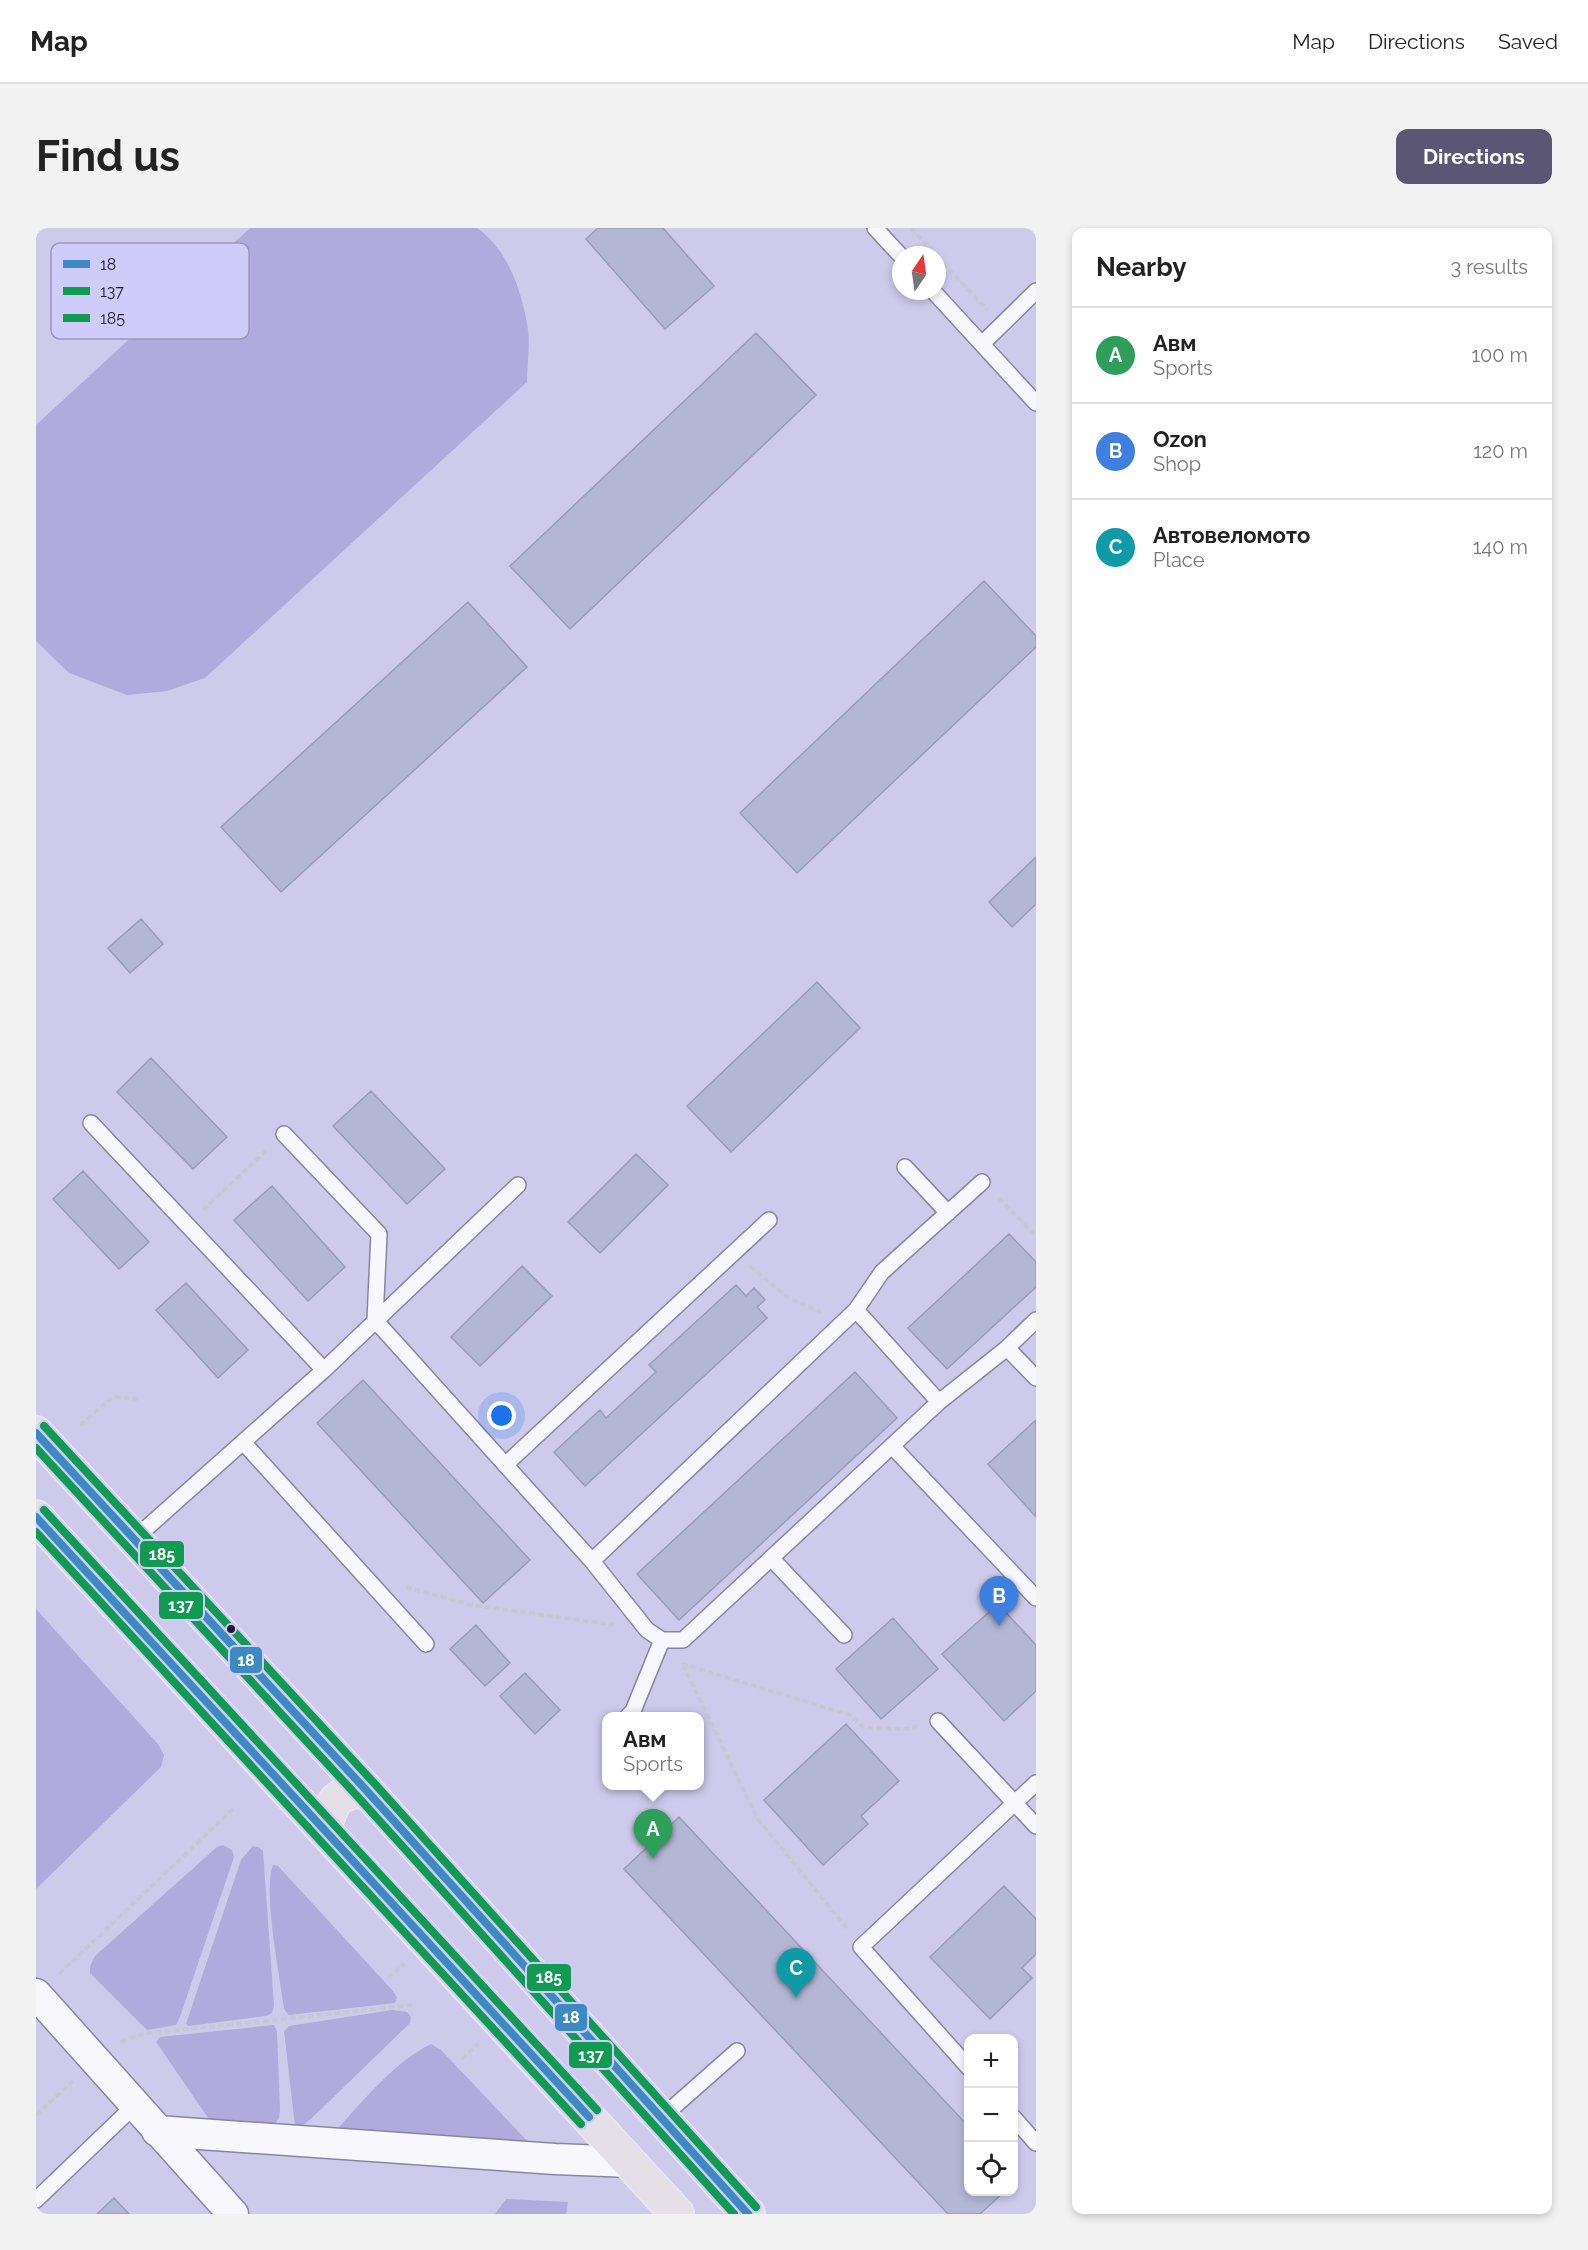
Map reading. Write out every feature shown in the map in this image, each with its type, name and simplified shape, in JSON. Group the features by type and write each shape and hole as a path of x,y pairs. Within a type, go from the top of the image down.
{"main road":[{"path":"36,1433 366,1790 747,2214"},
{"path":"36,1517 677,2214"},
{"path":"324,1829 331,1806 343,1793 366,1790"}],"street":[{"path":"39,2005 95,2061 233,2214"},
{"path":"157,2131 555,2159 631,2162"}],"lane":[{"path":"875,228 892,246"},
{"path":"982,344 1036,291"},
{"path":"941,300 1036,403"},
{"path":"91,1123 324,1370"},
{"path":"284,1134 379,1234 375,1320 592,1561 647,1630 662,1640 683,1640 939,1402 1007,1348 1036,1320"},
{"path":"905,1167 948,1213"},
{"path":"592,1561 844,1322 856,1310 882,1272 982,1182"},
{"path":"133,1540 324,1370 518,1185"},
{"path":"505,1465 769,1220"},
{"path":"856,1310 939,1402"},
{"path":"1007,1348 1036,1378"},
{"path":"243,1442 426,1644"},
{"path":"892,1446 1036,1598"},
{"path":"771,1558 844,1635"},
{"path":"632,1712 662,1640"},
{"path":"938,1721 1036,1826"},
{"path":"964,2061 861,1947 1036,1783"},
{"path":"660,2119 737,2051"},
{"path":"36,2200 134,2106"},
{"path":"1018,2123 1036,2143"}],"path":[{"path":"911,228 928,246"},
{"path":"946,265 988,311"},
{"path":"187,1225 284,1134"},
{"path":"982,1182 1036,1236"},
{"path":"736,1251 756,1272 787,1297 844,1322"},
{"path":"80,1425 113,1397 138,1399"},
{"path":"365,1576 472,1605 647,1630"},
{"path":"662,1640 683,1665 758,1819 861,1947"},
{"path":"683,1665 850,1715 864,1728 906,1729 938,1721"},
{"path":"39,2005 233,1809"},
{"path":"388,1978 403,1964 410,1972"},
{"path":"36,2115 115,2044 142,2034 413,2005"},
{"path":"462,2058 477,2045 470,2037"}],"shaded area":[{"path":"250,228 477,228 497,248 518,287 528,330 527,382 205,678 167,691 127,695 69,673 36,641 36,425 129,339 249,339 249,243 234,243"},
{"path":"36,1609 158,1744 164,1755 161,1767 36,1889"},
{"path":"223,1845 232,1850 234,1857 180,2017 176,2025 147,2030 90,1973 90,1966 95,1956 217,1847"},
{"path":"253,1846 263,1851 274,2006 272,2013 266,2016 189,2026 186,2024 241,1860"},
{"path":"273,1865 278,1866 394,1992 397,1998 395,2003 289,2015 284,2009 273,1932 270,1877"},
{"path":"392,2010 407,2012 411,2017 410,2023 312,2118 302,2126 295,2126 284,2031 289,2026"},
{"path":"274,2025 277,2031 280,2110 279,2118 272,2128 211,2122 156,2042 160,2037"},
{"path":"431,2044 441,2050 531,2145 330,2137 364,2099 403,2062"},
{"path":"506,2199 568,2202 566,2214 495,2214"}],"building":[{"path":"598,228 663,228 714,286 665,329 586,239"},
{"path":"756,333 816,395 570,629 510,566"},
{"path":"984,581 1036,636 1036,647 797,873 740,813"},
{"path":"468,602 527,667 281,892 221,827"},
{"path":"1036,857 1036,904 1012,927 989,902"},
{"path":"141,919 163,944 130,973 108,948"},
{"path":"817,982 860,1028 731,1152 687,1106"},
{"path":"151,1058 227,1137 193,1169 117,1092"},
{"path":"371,1091 445,1169 407,1204 333,1126"},
{"path":"636,1154 668,1185 600,1253 568,1222"},
{"path":"83,1171 149,1242 119,1269 53,1199"},
{"path":"272,1186 345,1267 308,1301 234,1220"},
{"path":"1009,1234 1036,1262 1036,1287 947,1369 908,1328"},
{"path":"522,1266 552,1296 480,1366 451,1337"},
{"path":"186,1283 248,1350 218,1378 156,1310"},
{"path":"736,1285 746,1296 754,1288 760,1294 765,1300 757,1307 767,1318 585,1486 554,1452 600,1410 606,1418 656,1372 649,1365"},
{"path":"855,1372 897,1418 679,1620 637,1574"},
{"path":"363,1380 530,1560 483,1603 317,1423"},
{"path":"1036,1420 1036,1517 988,1464"},
{"path":"998,1604 1036,1645 1036,1691 1004,1721 942,1654"},
{"path":"893,1618 938,1669 881,1719 836,1669"},
{"path":"476,1625 510,1663 485,1686 450,1649"},
{"path":"525,1673 560,1710 535,1734 500,1696"},
{"path":"846,1724 899,1781 861,1816 868,1824 823,1865 764,1800"},
{"path":"679,1817 964,2122 964,2196 1000,2196 980,2214 948,2214 624,1869"},
{"path":"1004,1886 1036,1919 1036,1954 1022,1968 1032,1978 990,2019 930,1957"},
{"path":"114,2198 129,2214 97,2214"}],"transit line":[{"name":"185","path":"44,1426 374,1783 756,2207"},
{"name":"18","path":"36,1433 366,1790 748,2214"},
{"name":"137","path":"36,1448 358,1797 734,2214"},
{"name":"185","path":"44,1510 597,2110"},
{"name":"18","path":"36,1517 589,2117"},
{"name":"137","path":"36,1532 581,2124"}],"place":[{"name":"Ozon","path":"999,1626"},
{"name":"Авм","path":"653,1859"},
{"name":"Автовеломото","path":"796,1998"}]}
